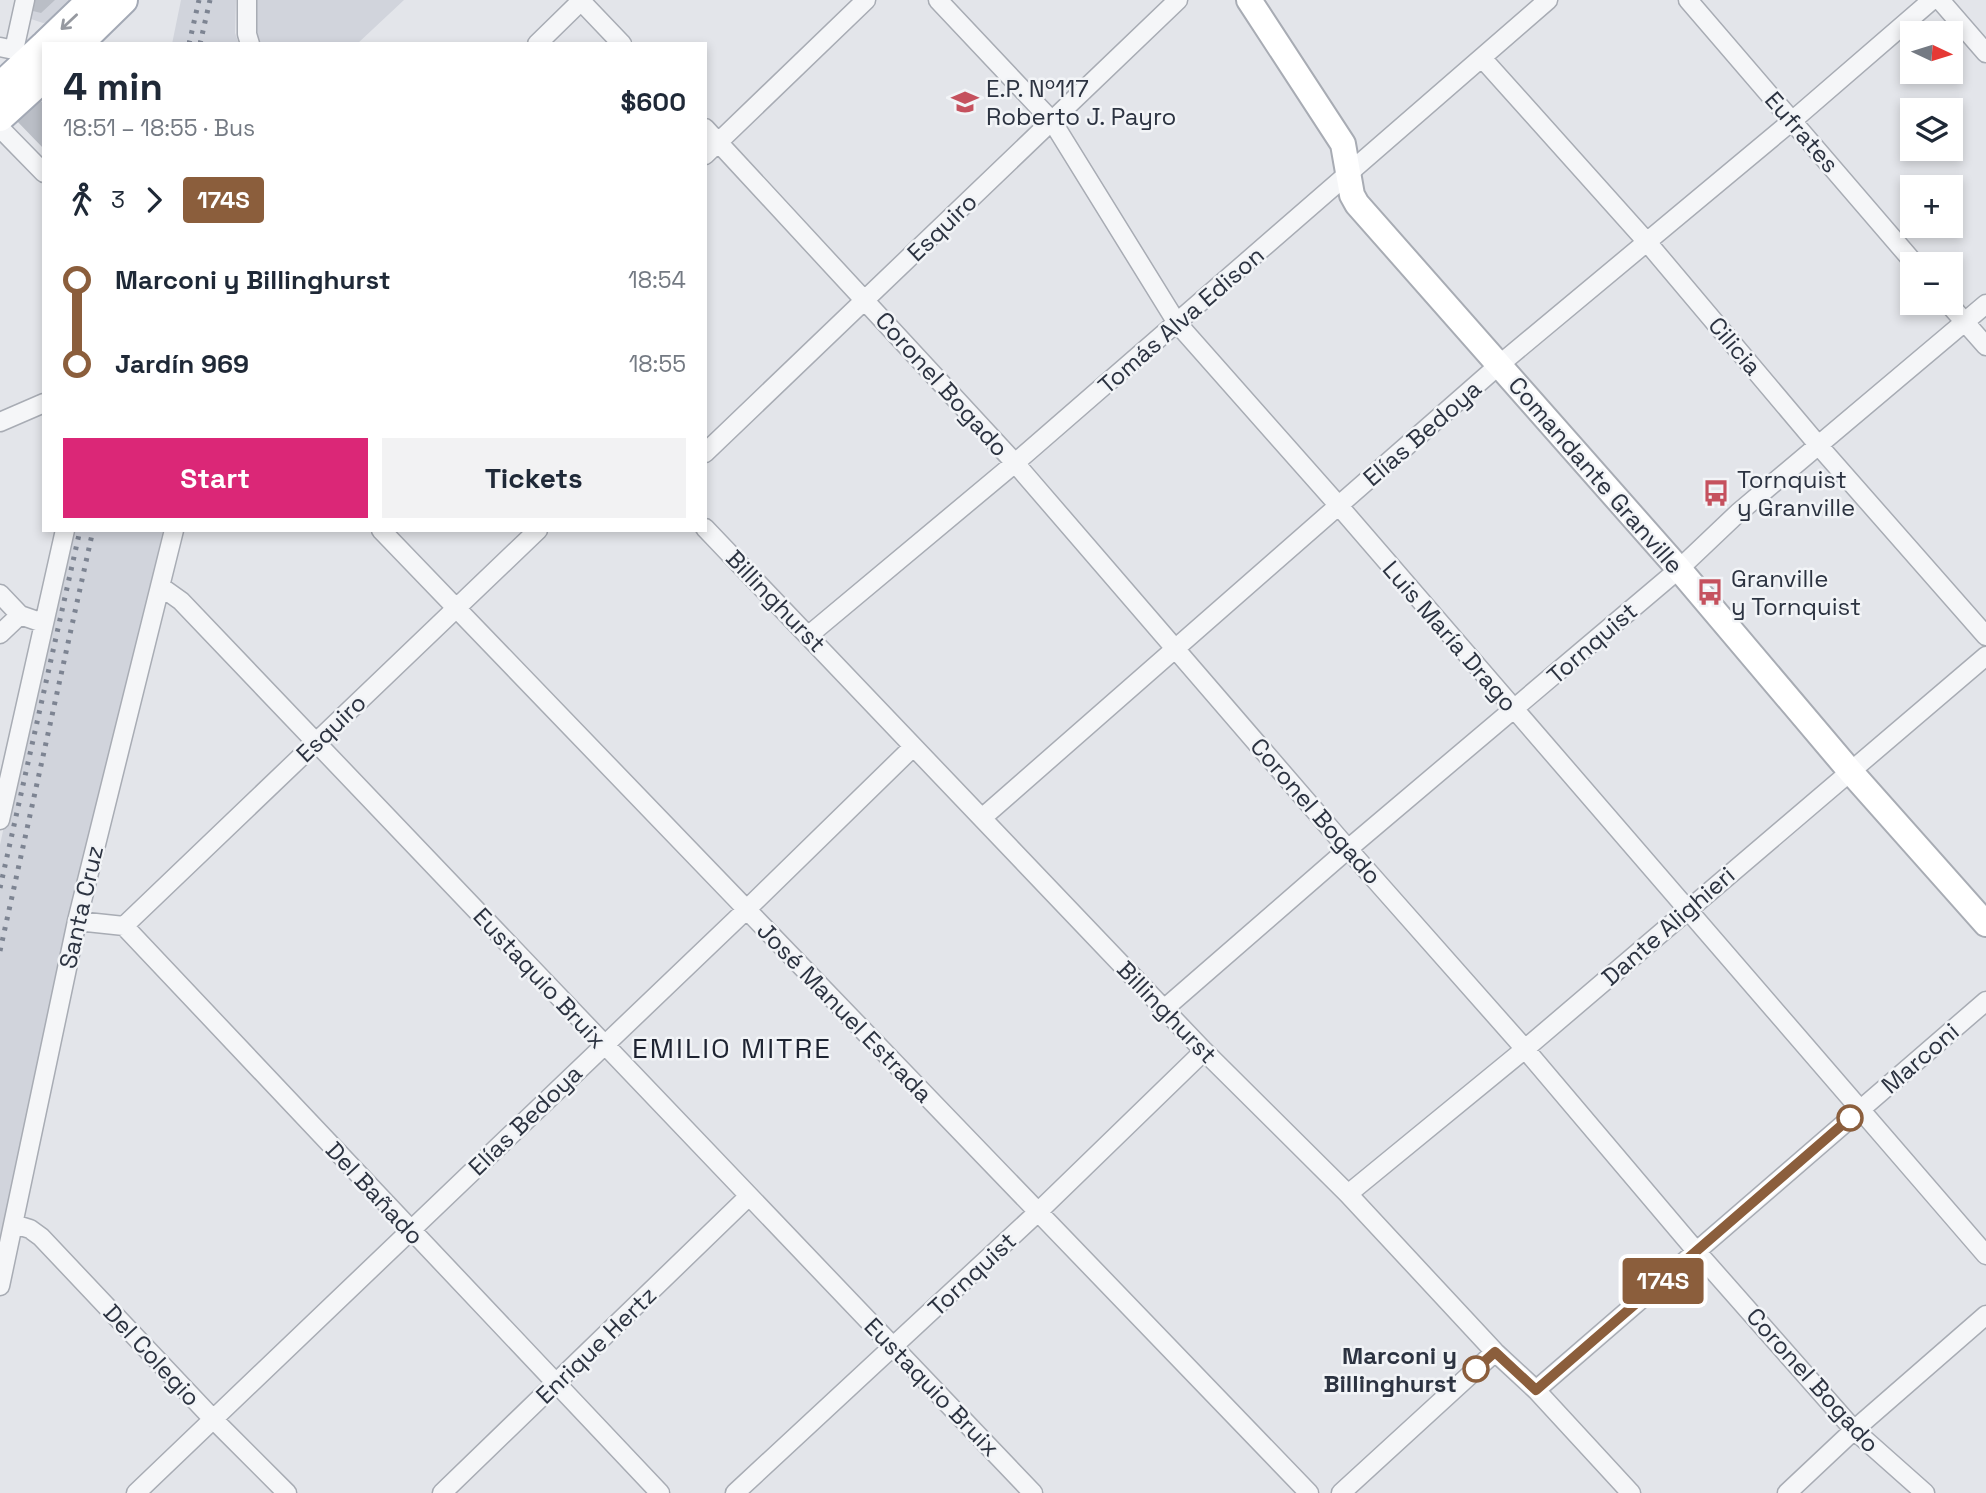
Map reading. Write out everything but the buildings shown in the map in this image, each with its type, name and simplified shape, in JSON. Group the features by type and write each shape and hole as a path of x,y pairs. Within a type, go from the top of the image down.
{"main road":[{"path":"47,42 92,0"},
{"path":"80,42 123,0"},
{"path":"0,87 31,57"},
{"path":"0,117 31,57"}],"street":[{"path":"25,0 31,57"},
{"path":"247,0 249,42"},
{"path":"539,42 581,0 620,42"},
{"path":"712,148 866,0"},
{"name":"Luis María Drago","path":"938,0 1052,121 1177,323 1339,506 1686,911 1986,1255"},
{"name":"Esquiro","path":"707,451 1178,0"},
{"name":"Comandante Granville","path":"1249,0 1343,144 1352,195 1357,204 1679,569 1850,771 1986,925"},
{"name":"Tomás Alva Edison","path":"809,635 1015,463 1548,0"},
{"name":"Eufrates","path":"1688,0 1905,252"},
{"name":"Elías Bedoya","path":"982,818 1499,365 1792,121 1932,0"},
{"path":"1940,0 1986,53"},
{"name":"Cilicia","path":"1482,58 1647,242 1819,446 1986,636"},
{"path":"0,128 42,171"},
{"name":"Coronel Bogado","path":"712,148 866,300 1015,463 1854,1430 1925,1493"},
{"name":"Tornquist","path":"1164,1009 1348,849 1679,569 1738,513 1986,304"},
{"path":"1959,315 1986,346"},
{"path":"0,422 42,405"},
{"name":"Billinghurst","path":"707,530 1204,1051 1348,1194 1631,1493"},
{"path":"0,820 65,532"},
{"name":"Santa Cruz","path":"0,1286 77,921 174,532"},
{"name":"José Manuel Estrada","path":"383,532 1309,1493"},
{"name":"Esquiro","path":"124,926 536,532"},
{"name":"Eustaquio Bruix","path":"160,586 181,601 316,741 1033,1493"},
{"path":"0,594 20,615 43,623"},
{"path":"0,634 20,615"},
{"name":"Dante Alighieri","path":"1348,1194 1525,1049 1986,656"},
{"name":"Elías Bedoya","path":"136,1493 913,747"},
{"path":"77,921 124,926"},
{"name":"Del Bañado","path":"124,926 660,1493"},
{"name":"Marconi","path":"1536,1390 1986,1001"},
{"name":"Tornquist","path":"736,1493 1038,1212 1204,1051"},
{"name":"Enrique Hertz","path":"442,1493 749,1196"},
{"name":"Del Colegio","path":"14,1224 30,1229 41,1237 287,1493"},
{"path":"1787,1493 1854,1430 1986,1315"},
{"path":"1342,1493 1495,1352"}],"shaded area":[{"path":"33,0 77,0 50,22 43,23 31,19"},
{"path":"181,0 236,0 235,33 238,42 172,42"},
{"path":"256,0 404,0 359,42 256,42"},
{"path":"67,532 163,532 0,1274 0,845"}],"railway":[{"path":"189,42 199,0"},
{"path":"200,42 210,0"},
{"path":"0,888 80,532"},
{"path":"0,951 93,532"}],"bus line":[{"name":"174S","path":"1476,1369 1495,1352 1536,1390 1850,1118"}],"place":[{"name":"E.P. Nº117 Roberto J. Payro","path":"965,102"},
{"name":"Tornquist y Granville","path":"1716,493"},
{"name":"Granville y Tornquist","path":"1710,592"},
{"name":"Marconi y Billinghurst","path":"1476,1369"}],"district":[{"name":"EMILIO MITRE","path":"732,1048"}]}
